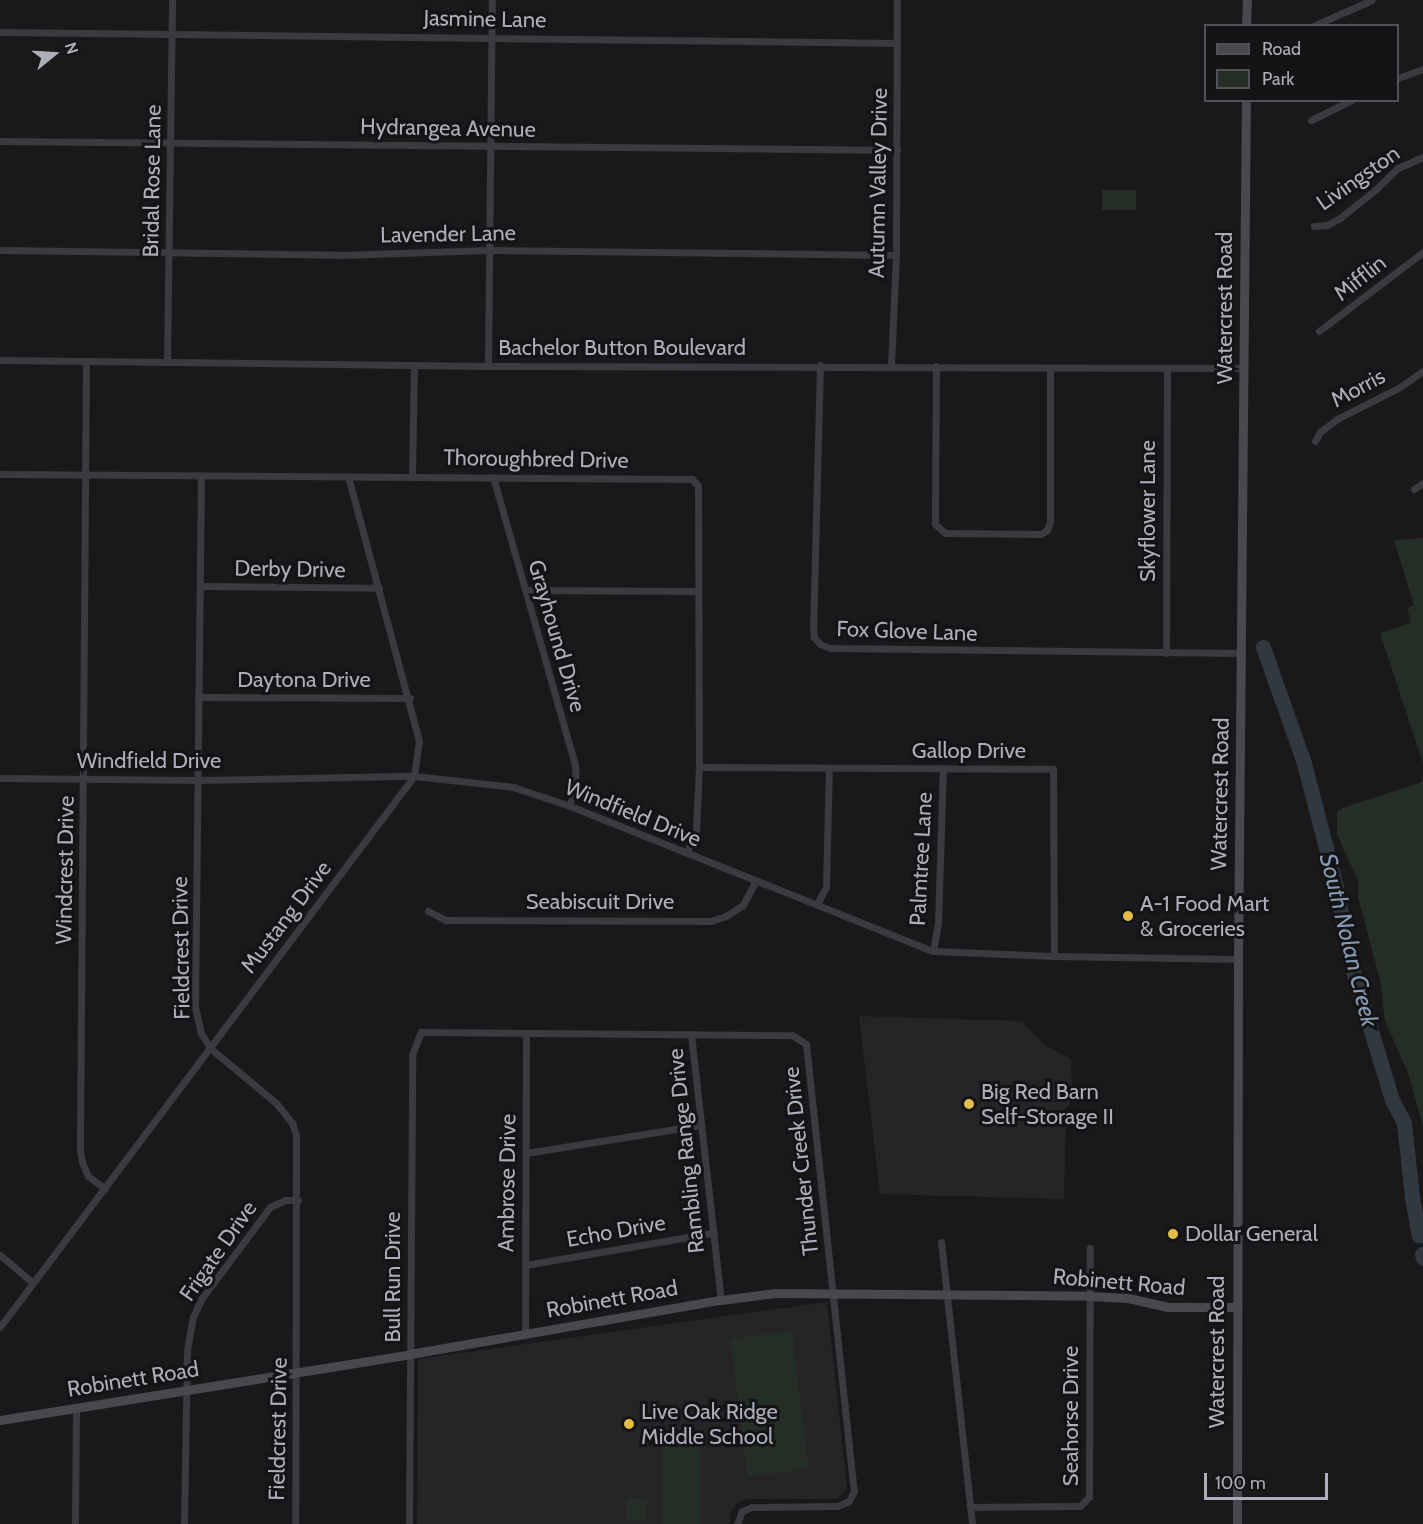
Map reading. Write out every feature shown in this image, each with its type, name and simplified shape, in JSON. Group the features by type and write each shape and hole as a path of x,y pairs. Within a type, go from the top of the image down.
{"street":[{"name":"Bridal Rose Lane","path":"167,362 172,0"},
{"path":"488,366 492,0"},
{"name":"Autumn Valley Drive","path":"891,366 896,255 897,0"},
{"path":"1246,24 1247,0"},
{"path":"1317,24 1372,0"},
{"name":"Jasmine Lane","path":"0,32 897,43"},
{"path":"1399,78 1423,69"},
{"name":"Watercrest Road","path":"1237,1524 1238,959 1246,102"},
{"path":"1311,120 1348,102"},
{"name":"Hydrangea Avenue","path":"0,141 897,150"},
{"name":"Livingston","path":"1314,226 1327,225 1340,218 1398,168 1423,157"},
{"name":"Lavender Lane","path":"0,250 341,255 489,250 896,255"},
{"name":"Mifflin","path":"1319,331 1423,252"},
{"name":"Bachelor Button Boulevard","path":"0,360 488,366 820,365 1244,368"},
{"name":"Windcrest Drive","path":"86,361 80,1150 81,1162 88,1176 105,1189"},
{"path":"412,476 414,365"},
{"name":"Fox Glove Lane","path":"820,365 813,624 813,637 820,644 830,648 1240,653"},
{"path":"936,366 935,524 945,533 1041,534 1047,530 1050,522 1050,368"},
{"name":"Skyflower Lane","path":"1166,653 1167,369"},
{"name":"Morris","path":"1315,441 1320,432 1337,419 1400,387 1423,371"},
{"name":"Thoroughbred Drive","path":"0,474 692,479 698,486 699,767 696,831 686,854"},
{"name":"Fieldcrest Drive","path":"201,476 195,1007 201,1033 210,1048 276,1103 292,1124 298,1147 295,1524"},
{"name":"Mustang Drive","path":"0,1328 414,776 419,741 410,698 348,476"},
{"name":"Grayhound Drive","path":"493,477 575,764 576,783 570,806"},
{"path":"1414,489 1423,483"},
{"name":"Derby Drive","path":"200,586 379,588"},
{"path":"526,590 698,591"},
{"name":"Daytona Drive","path":"198,697 410,698"},
{"name":"Gallop Drive","path":"699,767 1053,769 1054,956"},
{"path":"817,904 826,886 829,768"},
{"name":"Palmtree Lane","path":"933,951 939,924 943,768"},
{"name":"Windfield Drive","path":"0,778 198,780 414,776 513,787 570,806 933,951 1054,956 1238,959"},
{"name":"Seabiscuit Drive","path":"428,911 446,920 710,921 726,916 743,905 756,881"},
{"name":"Thunder Creek Drive","path":"421,1032 792,1035 806,1044 854,1491 849,1501 837,1506 752,1507 742,1511 736,1524"},
{"name":"Bull Run Drive","path":"409,1524 412,1055 421,1032"},
{"name":"Ambrose Drive","path":"525,1334 526,1033"},
{"name":"Rambling Range Drive","path":"691,1034 721,1300"},
{"path":"526,1153 701,1125"},
{"name":"Frigate Drive","path":"184,1524 188,1334 193,1317 202,1298 270,1208 285,1200 298,1200"},
{"name":"Echo Drive","path":"525,1265 713,1233"},
{"path":"941,1242 972,1524"},
{"name":"Seahorse Drive","path":"970,1507 1080,1506 1089,1497 1090,1248"},
{"path":"0,1255 33,1283"},
{"name":"Robinett Road","path":"0,1420 297,1373 721,1300 776,1293 1090,1296 1128,1298 1168,1307 1236,1307"},
{"path":"75,1524 76,1408"}],"shaded area":[{"name":"Big Red Barn Self-Storage II","path":"859,1016 1022,1021 1045,1045 1071,1059 1072,1096 1066,1112 1064,1199 880,1194"},
{"name":"Live Oak Ridge Middle School","path":"827,1302 847,1488 838,1499 746,1499 735,1505 730,1513 730,1524 417,1524 418,1359"}],"green space":[{"path":"1102,190 1136,190 1136,210 1102,210"},
{"path":"1423,538 1423,763 1380,633 1411,623 1407,608 1414,605 1394,540"},
{"path":"1423,771 1423,1127 1408,1073 1385,1021 1380,980 1358,897 1358,881 1337,834 1337,812 1342,808 1422,782"},
{"path":"792,1331 809,1469 747,1477 730,1339"},
{"path":"662,1441 700,1441 700,1524 662,1524"},
{"path":"627,1498 647,1498 647,1521 627,1521"}],"waterway":[{"name":"South Nolan Creek","path":"1263,647 1304,763 1336,887 1350,961 1392,1100 1404,1123 1412,1197 1419,1235"},
{"name":"South Nolan Creek","path":"1422,1254 1423,1258"}],"place":[{"name":"A-1 Food Mart & Groceries","path":"1128,916"},
{"name":"Big Red Barn Self-Storage II","path":"969,1104"},
{"name":"Dollar General","path":"1173,1234"},
{"name":"Live Oak Ridge Middle School","path":"629,1424"}]}
